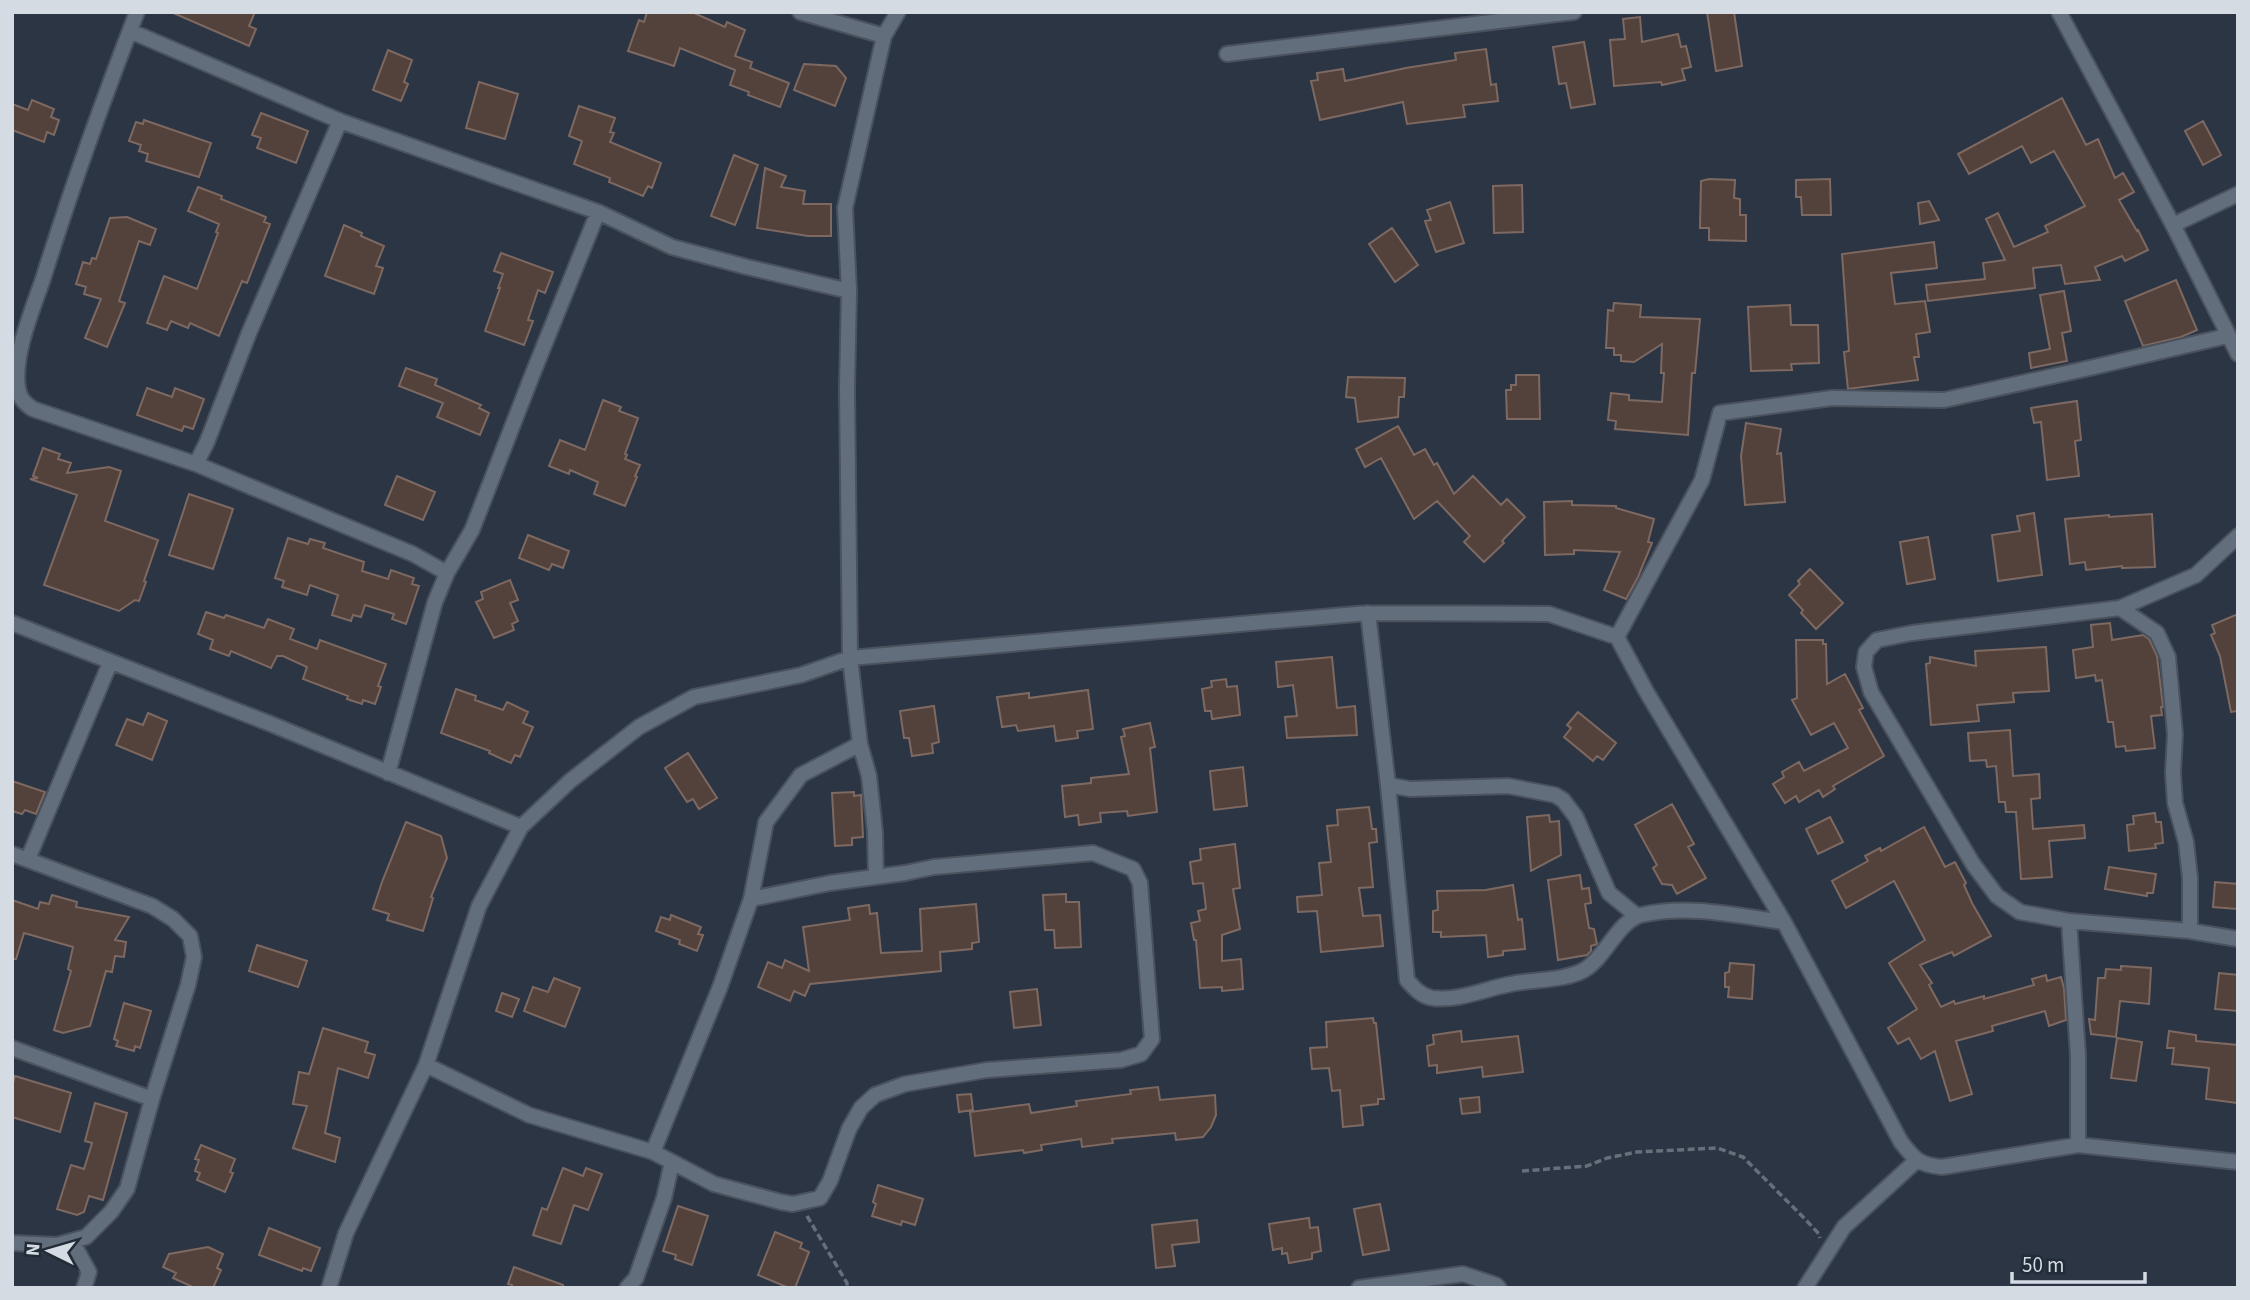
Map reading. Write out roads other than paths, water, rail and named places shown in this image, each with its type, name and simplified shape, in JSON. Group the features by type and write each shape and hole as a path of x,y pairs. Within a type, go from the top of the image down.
{"street":[{"path":"137,12 65,209 24,338 18,389 23,402 33,409 196,464 413,554 447,573"},
{"path":"800,12 884,36"},
{"path":"876,877 875,832 869,776 860,744 850,658 847,389 849,290 845,208 884,36 898,12"},
{"path":"1227,54 1574,12"},
{"path":"2059,12 2173,225 2238,354"},
{"path":"130,31 340,121 598,212 672,247 849,290"},
{"path":"196,464 340,121"},
{"path":"2173,225 2238,194"},
{"path":"388,773 435,602 447,573 472,530 598,212"},
{"path":"1617,637 1702,480 1720,413 1832,398 1944,400 2228,336"},
{"path":"2238,536 2196,575 2120,608 1912,633 1877,640 1866,652 1864,667 1871,692 1973,864 1997,896 2020,912 2069,921 2190,931 2238,939"},
{"path":"2120,608 2157,633 2168,657 2175,734 2175,803 2186,842 2190,878 2190,931"},
{"path":"1368,613 1407,980 1416,991 1430,998 1457,998 1510,984 1583,971 1602,956 1621,929 1637,916 1684,910 1784,922"},
{"path":"329,1288 346,1233 426,1065 479,906 521,827 570,781 639,727 694,697 801,675 850,658 1368,613 1549,614 1617,637 1646,691 1784,922 1902,1142 1916,1161 1942,1167 2078,1145 2238,1162"},
{"path":"12,623 271,724 521,827"},
{"path":"28,859 110,663"},
{"path":"653,1152 720,987 751,899 766,822 801,775 860,744"},
{"path":"1388,785 1410,789 1508,786 1555,794 1576,817 1609,893 1637,916"},
{"path":"12,853 152,906 173,919 190,936 194,957 127,1189 111,1212 86,1237 57,1245 12,1243"},
{"path":"426,1065 530,1115 653,1152 714,1184 781,1202 799,1202 820,1198 830,1181 849,1129 861,1108 875,1095 905,1084 987,1070 1121,1060 1141,1054 1152,1039 1140,883 1133,869 1093,853 934,867 830,883 751,899"},
{"path":"2069,921 2078,1055 2078,1145"},
{"path":"12,1048 152,1099"},
{"path":"1805,1288 1844,1227 1916,1161"},
{"path":"627,1288 636,1278 664,1198 672,1162"},
{"path":"72,1241 89,1272 84,1288"},
{"path":"1359,1288 1463,1274 1499,1288"}]}
